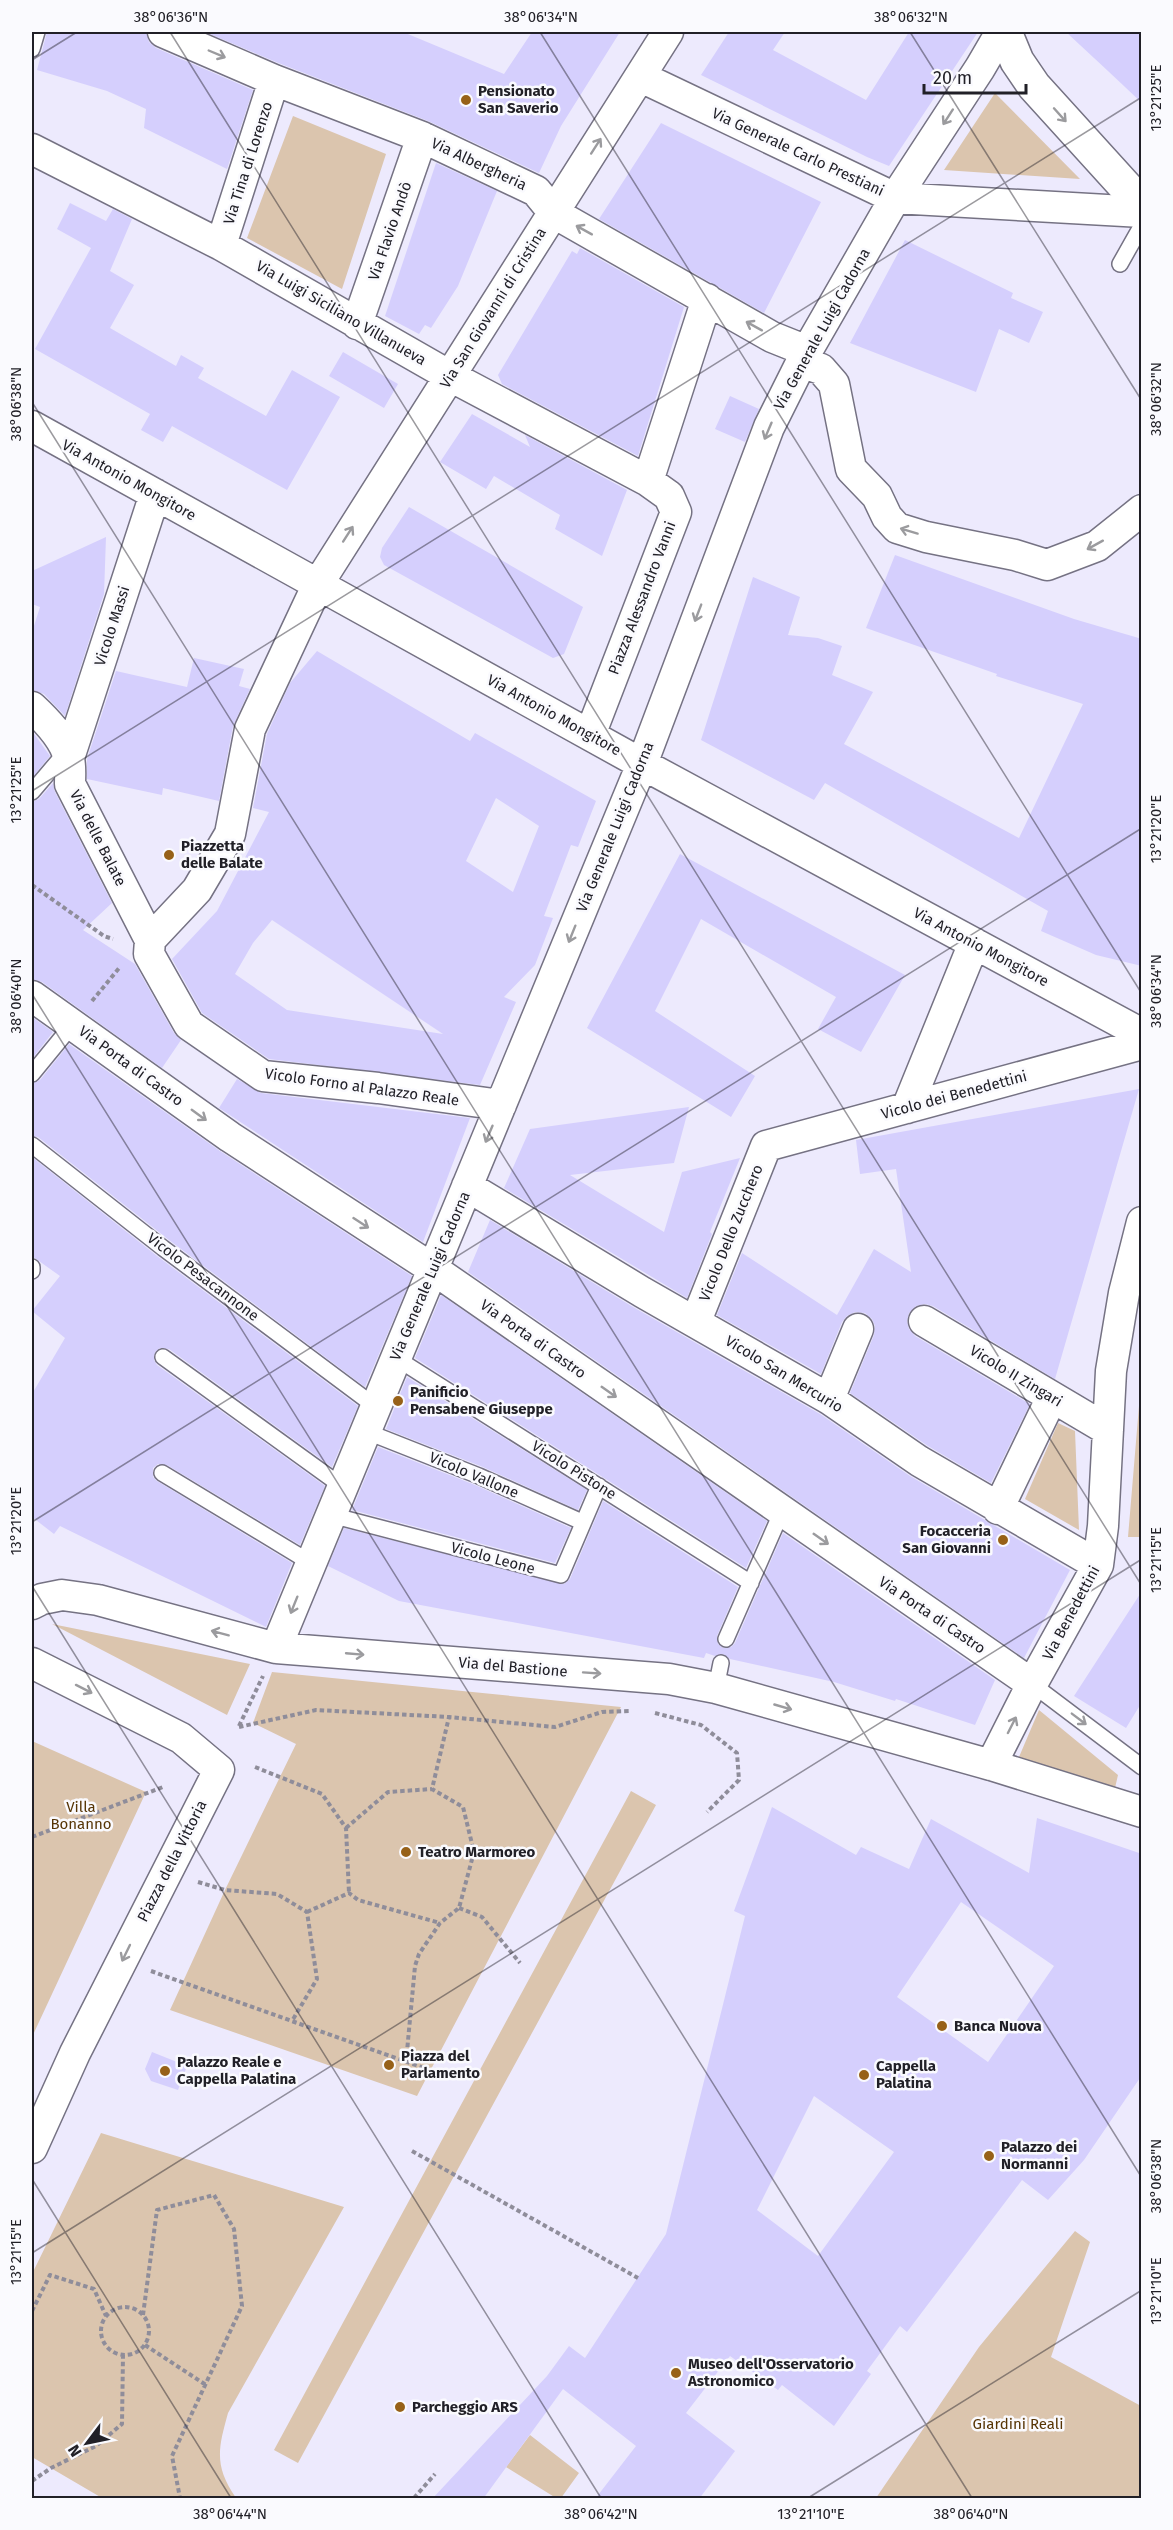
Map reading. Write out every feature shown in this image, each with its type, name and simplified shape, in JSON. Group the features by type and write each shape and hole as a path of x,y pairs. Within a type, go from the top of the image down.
{"street":[{"name":"Via Albergheria","path":"163,32 274,80 422,137 536,191 554,213 804,356 821,369 834,384 851,469 877,496 887,517 897,528 926,537 1015,555 1047,565 1097,546 1142,510"},
{"name":"Via San Giovanni di Cristina","path":"144,943 197,890 230,834 250,729 318,584 668,32"},
{"name":"Via Generale Luigi Cadorna","path":"276,1648 642,764 769,427 804,356 895,198 1003,32"},
{"path":"1003,32 1017,61 1034,86 1142,205"},
{"name":"Via Generale Carlo Prestiani","path":"641,77 895,198 1142,212"},
{"name":"Via Tina di Lorenzo","path":"221,245 274,80"},
{"name":"Via Flavio Andò","path":"357,324 422,137"},
{"name":"Via Luigi Siciliano Villanueva","path":"34,156 221,245 450,376 648,481"},
{"path":"648,481 706,299"},
{"name":"Via Antonio Mongitore","path":"32,426 642,764 1142,1034"},
{"name":"Piazza Alessandro Vanni","path":"590,735 676,512 669,496 648,481"},
{"name":"Vicolo Massi","path":"68,755 155,494"},
{"name":"Via delle Balate","path":"32,707 50,723 68,755 70,784 144,943"},
{"name":"Vicolo Forno al Palazzo Reale","path":"144,943 189,1025 263,1076 378,1088 501,1105"},
{"path":"907,1108 974,943"},
{"name":"Via Porta di Castro","path":"32,996 230,1137 433,1269 1032,1684"},
{"name":"Vicolo dei Benedettini","path":"766,1146 1142,1044"},
{"name":"Vicolo Dello Zucchero","path":"696,1321 766,1146"},
{"name":"Vicolo San Mercurio","path":"467,1186 642,1292 829,1399 919,1461 1087,1558"},
{"name":"Via Benedettini","path":"991,1765 1032,1684 1103,1526 1111,1371 1124,1293 1142,1222"},
{"name":"Vicolo II Zingari","path":"924,1321 1108,1430"},
{"path":"829,1399 858,1329"},
{"path":"999,1509 1052,1397"},
{"name":"Via del Bastione","path":"35,1598 62,1595 98,1600 276,1648 669,1679 718,1676 991,1765"},
{"name":"Piazza della Vittoria","path":"32,1663 181,1738 219,1770 68,2069 32,2148"},
{"path":"991,1765 1142,1812"}],"lane":[{"path":"32,49 37,32"},
{"path":"1120,264 1142,225"},
{"path":"32,792 68,755"},
{"path":"32,1074 73,1024"},
{"name":"Vicolo Pesacannone","path":"32,1145 163,1248 370,1419"},
{"path":"163,1357 343,1487"},
{"name":"Vicolo Pistone","path":"396,1358 751,1583"},
{"name":"Vicolo Vallone","path":"370,1419 479,1476 582,1522"},
{"path":"162,1473 311,1563"},
{"name":"Vicolo Leone","path":"331,1515 561,1575 599,1486"},
{"path":"726,1639 745,1590 751,1583 782,1511"},
{"path":"1032,1684 1142,1767"}],"path":[{"path":"32,885 104,936 144,943"},
{"path":"73,1024 144,943"},
{"path":"276,1648 239,1727 316,1710 449,1717 555,1727 602,1712 634,1711"},
{"path":"645,1712 667,1715 701,1725 737,1753 739,1780 706,1812"},
{"path":"432,1789 449,1717"},
{"path":"255,1767 322,1794 346,1828 350,1893 358,1900 440,1923"},
{"path":"32,1837 163,1787"},
{"path":"346,1828 388,1792 432,1789 463,1807 474,1852 459,1908 440,1923 419,1954 415,1966 406,2062"},
{"path":"198,1882 225,1890 277,1894 307,1912"},
{"path":"307,1912 350,1893"},
{"path":"459,1908 482,1917 520,1963"},
{"path":"292,2021 316,1979 307,1912"},
{"path":"122,1961 452,2078"},
{"path":"412,2151 638,2278"},
{"path":"143,2315 130,2307 115,2309 106,2316 101,2327 103,2342 116,2353 123,2355 139,2351 145,2345 149,2329 143,2315 157,2210 214,2195 234,2229 242,2306 172,2456 180,2499"},
{"path":"32,2311 50,2275 94,2289 106,2316"},
{"path":"145,2345 206,2385"},
{"path":"32,2481 96,2446 122,2424 123,2355"},
{"path":"414,2499 435,2474"}],"green space":[{"path":"995,93 1080,179 944,170"},
{"path":"293,116 386,154 342,289 247,238"},
{"path":"1141,1382 1141,1537 1128,1537"},
{"path":"1058,1423 1075,1431 1079,1530 1025,1499"},
{"path":"52,1624 250,1664 227,1715"},
{"path":"272,1672 621,1707 417,2096 170,2010 296,1744 253,1723"},
{"path":"1039,1710 1118,1775 1115,1788 1019,1757"},
{"name":"Villa Bonanno","path":"32,1741 146,1792 32,2037"},
{"path":"631,1791 656,1805 298,2463 274,2450"},
{"path":"101,2133 344,2207 228,2413 220,2457 224,2476 236,2498 102,2498 32,2457 32,2274"},
{"name":"Giardini Reali","path":"1075,2231 1090,2242 1051,2357 1141,2406 1141,2498 876,2498 979,2347"},
{"path":"530,2435 579,2473 561,2498 556,2498 506,2467"}],"building":[{"path":"47,32 146,32 149,42 156,48 253,90 227,169 144,128 146,109 107,91 37,70"},
{"name":"Pensionato San Saverio","path":"205,32 403,32 504,74 532,32 620,32 561,126 539,173 428,121"},
{"path":"729,32 785,32 773,50 866,100 909,32 978,32 889,166 701,75"},
{"path":"1066,32 1142,32 1142,103 1108,71"},
{"path":"661,123 821,202 764,313 599,219"},
{"path":"436,163 497,191 458,286 431,328 425,325 419,334 385,316"},
{"path":"70,203 106,221 113,209 132,219 110,271 134,285 110,328 176,366 181,355 204,368 198,378 266,416 292,370 340,397 287,490 172,426 163,442 141,430 150,414 35,349 91,248 57,229"},
{"path":"905,240 1013,293 1011,298 1043,312 1029,343 999,329 976,392 850,343"},
{"path":"580,248 684,307 638,456 502,384 498,375 572,251 577,254"},
{"path":"343,352 398,384 384,408 329,376"},
{"path":"730,396 759,409 745,442 715,429"},
{"path":"472,414 530,447 525,435 627,490 602,556 555,529 560,515 494,476 486,489 440,462"},
{"path":"409,507 583,607 564,654 553,658 384,565 380,557 382,548"},
{"path":"106,537 104,594 65,716 44,694 32,690 32,632 40,607 32,604 32,571"},
{"path":"895,555 1074,619 1142,639 1142,966 1096,955 1041,931 1048,911 825,783 814,800 701,740 753,577 800,597 788,635 818,638 842,646 832,675 873,692 844,744 1019,838 1083,704 996,676 997,674 866,628"},
{"path":"317,651 470,741 475,733 596,801 578,847 571,845 544,916 553,918 535,965 504,997 516,1002 480,1085 269,1059 202,1013 172,959 217,911 269,812 253,808 267,734 290,683","holes":["496,798 539,826 513,892 466,861","272,920 443,1034 287,1010 235,974 253,943"]},
{"path":"194,658 244,669 239,686 250,689 233,726 219,801 163,788 162,795 87,779 87,759 116,671 187,687"},
{"path":"32,731 50,756 32,778"},
{"path":"53,783 55,792 112,903 83,930 135,964 174,1033 181,1040 162,1068 42,982 32,979 32,802 39,799"},
{"path":"680,854 905,975 861,1052 818,1029 836,997 701,919 655,1011 755,1076 731,1117 587,1028"},
{"path":"32,1017 53,1032 32,1059"},
{"path":"69,1044 220,1151 412,1276 365,1387 169,1240 38,1137 32,1136 32,1084 40,1080"},
{"path":"237,1079 261,1093 470,1118 423,1242 219,1108"},
{"path":"1139,1089 1055,1379 933,1306 925,1304 916,1306 909,1313 907,1321 909,1329 915,1336 1030,1404 991,1483 928,1446 850,1393 874,1335 875,1326 872,1319 865,1313 855,1312 842,1322 821,1374 717,1315 742,1253 837,1315 874,1249 911,1272 896,1169 860,1174 856,1140"},
{"path":"689,1107 674,1163 570,1175 664,1232 682,1172 740,1158 710,1232 712,1234 687,1298 504,1188 530,1129"},
{"path":"32,1157 157,1256 358,1406 332,1467 169,1349 160,1348 155,1352 154,1360 157,1365 325,1486 300,1545 167,1465 158,1464 153,1468 153,1477 157,1481 292,1563 266,1627 60,1526 54,1534 32,1517 32,1394 65,1338 32,1311 60,1276 32,1256"},
{"path":"490,1220 633,1307 820,1414 910,1476 1070,1570 1024,1658 468,1272"},
{"path":"441,1295 767,1521 746,1568 415,1358"},
{"path":"407,1377 587,1490 578,1510 483,1467 386,1429"},
{"path":"378,1447 475,1485 571,1528 555,1563 352,1510"},
{"path":"603,1501 738,1587 717,1636 718,1644 723,1648 731,1647 735,1643 783,1533 995,1680 975,1725 896,1699 895,1701 834,1682 730,1659 723,1654 715,1656 706,1653 704,1658 399,1601 328,1566 344,1528 564,1584 570,1579"},
{"path":"1142,1591 1142,1702 1126,1728 1074,1696"},
{"name":"Palazzo dei Normanni","path":"772,1807 856,1855 861,1847 909,1869 931,1819 1029,1873 1037,1818 1142,1854 1142,2075 1084,2160 1048,2200 1022,2180 907,2332 900,2326 867,2371 871,2374 834,2426 782,2385 778,2390 730,2356 686,2413 735,2451 699,2499 595,2499 636,2446 563,2389 483,2499 432,2499 547,2376 569,2346 585,2358 666,2234 745,1916 734,1911","holes":["961,1902 1054,1966 988,2062 897,1997","814,2096 894,2152 818,2256 757,2210"]},
{"name":"Palazzo Reale e Cappella Palatina","path":"152,2052 187,2066 178,2090 151,2081 145,2069"}],"place":[{"name":"Pensionato San Saverio","path":"466,100"},
{"name":"Piazzetta delle Balate","path":"169,855"},
{"name":"Panificio Pensabene Giuseppe","path":"398,1401"},
{"name":"Focacceria San Giovanni","path":"1003,1540"},
{"name":"Teatro Marmoreo","path":"406,1852"},
{"name":"Banca Nuova","path":"942,2026"},
{"name":"Piazza del Parlamento","path":"389,2065"},
{"name":"Palazzo Reale e Cappella Palatina","path":"165,2071"},
{"name":"Cappella Palatina","path":"864,2075"},
{"name":"Palazzo dei Normanni","path":"989,2156"},
{"name":"Museo dell'Osservatorio Astronomico","path":"676,2373"},
{"name":"Parcheggio ARS","path":"400,2407"}]}
